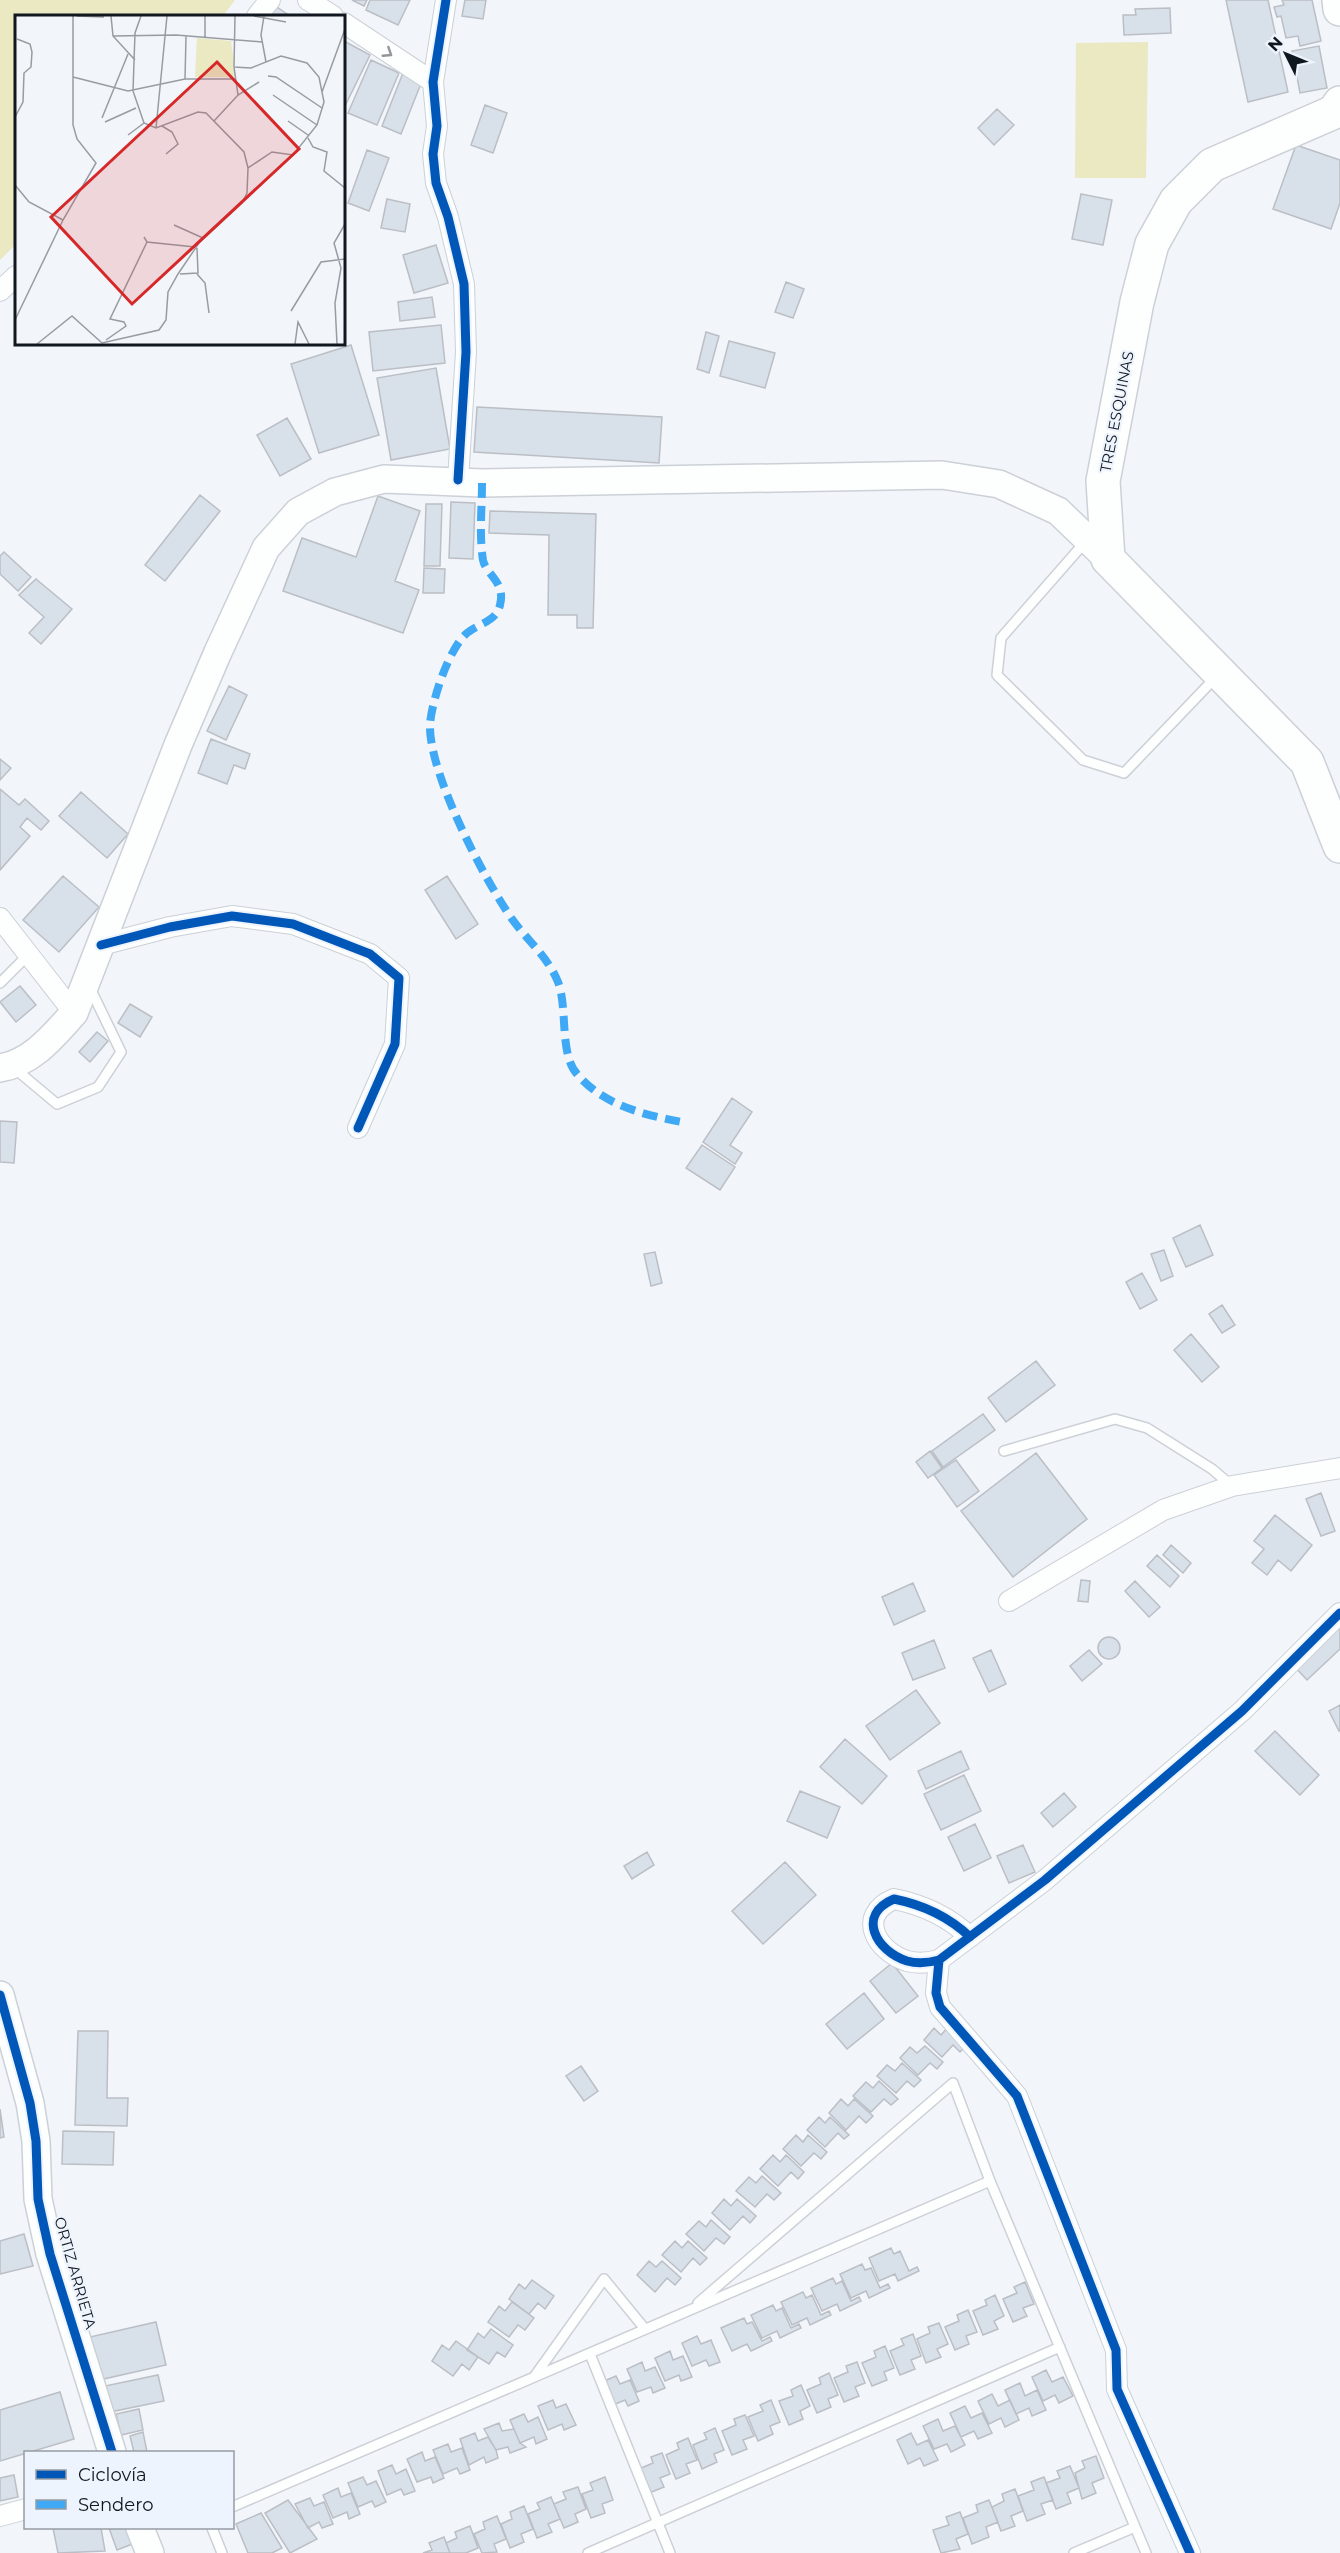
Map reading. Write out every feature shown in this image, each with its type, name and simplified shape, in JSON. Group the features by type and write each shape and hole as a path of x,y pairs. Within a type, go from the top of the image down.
{"highway":[{"path":"1339,0 1340,9"},
{"name":"TRES ESQUINAS","path":"1098,549 1103,481 1137,302 1152,244 1176,201 1212,165 1338,111"},
{"path":"1098,549 1307,762 1340,846"}],"main road":[{"path":"6,1067 43,1047 74,1013 178,745 266,548 298,512 335,492 384,479 458,480 482,483 942,475 999,484 1058,511 1098,549"},
{"name":"ORTIZ ARRIETA","path":"0,1995 30,2103 36,2141 38,2199 50,2254 112,2451"},
{"path":"140,2529 150,2553"}],"street":[{"path":"258,15 270,0"},
{"path":"308,0 331,15"},
{"path":"446,0 433,82 437,126 433,154 436,183 448,217 464,284 466,352 458,480"},
{"path":"345,24 433,82"},
{"path":"0,291 15,277"},
{"path":"101,945 170,927 232,916 293,924 370,954 399,978 395,1044 358,1128"},
{"path":"0,918 74,1013"},
{"path":"1009,1601 1163,1510 1232,1486 1340,1468"},
{"path":"970,1937 960,1928 922,1905 894,1899 879,1908 875,1916 873,1930 884,1947 906,1961 917,1963 939,1960 970,1937 1045,1880 1242,1711 1340,1613"},
{"path":"939,1960 936,1993 939,2007 1017,2096 1116,2349 1117,2389 1190,2553"},
{"path":"0,2516 24,2510"}],"lane":[{"path":"1098,549 1001,638 997,675 1027,707 1083,760 1124,773 1220,673"},
{"path":"0,983 28,955"},
{"path":"6,1067 57,1104 98,1087 121,1052 86,981"},
{"path":"1004,1451 1115,1419 1146,1428 1212,1469 1232,1486"},
{"path":"689,2310 953,2083 990,2181 1146,2553"},
{"path":"234,2506 990,2181"},
{"path":"534,2377 604,2279 645,2329"},
{"path":"588,2553 1060,2347"},
{"path":"590,2354 670,2553"},
{"path":"1074,2553 1135,2527"},
{"path":"212,2529 222,2553"}],"green space":[{"path":"0,0 235,0 224,15 15,15 15,245 0,260"},
{"path":"1148,42 1146,178 1075,178 1076,43"}],"building":[{"path":"352,0 367,0 364,6"},
{"path":"370,0 410,0 398,25 366,10"},
{"path":"465,0 486,0 483,19 462,16"},
{"path":"1226,0 1268,0 1288,92 1248,102"},
{"path":"1282,0 1312,0 1321,41 1300,46 1298,36 1286,38 1281,16 1277,17 1274,7 1284,5"},
{"path":"274,5 289,15 267,15"},
{"path":"1170,8 1171,33 1124,35 1123,15 1136,15 1135,9"},
{"path":"345,42 370,55 345,106"},
{"path":"1319,46 1327,88 1300,93 1292,51"},
{"path":"371,60 399,73 377,125 348,113"},
{"path":"403,73 422,81 401,134 382,126"},
{"path":"485,105 507,113 493,153 471,145"},
{"path":"997,109 1014,125 994,145 978,128"},
{"path":"1296,145 1340,160 1340,203 1331,229 1273,209"},
{"path":"367,150 389,158 369,211 348,203"},
{"path":"1081,194 1112,200 1103,245 1072,239"},
{"path":"387,199 410,204 405,232 381,228"},
{"path":"436,245 448,283 414,293 403,255"},
{"path":"786,282 804,289 793,318 775,312"},
{"path":"432,297 435,317 400,321 398,302"},
{"path":"441,325 445,363 373,371 369,332"},
{"path":"706,332 719,336 709,373 697,369"},
{"path":"729,341 775,353 765,388 720,376"},
{"path":"351,345 379,435 319,453 291,364"},
{"path":"436,368 450,449 391,460 377,378"},
{"path":"477,407 662,417 659,463 474,452"},
{"path":"287,418 311,459 280,476 257,435"},
{"path":"200,495 220,511 165,581 145,565"},
{"path":"378,496 420,511 395,581 419,590 403,633 283,591 302,538 356,557"},
{"path":"451,502 475,503 473,559 449,558"},
{"path":"426,504 442,504 440,566 424,566"},
{"path":"490,511 596,514 593,628 577,628 577,615 548,615 549,535 489,533"},
{"path":"4,552 31,577 18,591 0,574 0,556"},
{"path":"424,568 445,569 444,593 423,593"},
{"path":"36,579 72,609 41,644 29,633 44,617 19,595"},
{"path":"229,686 247,695 226,740 207,731"},
{"path":"211,739 250,754 245,769 234,765 227,784 198,773"},
{"path":"0,759 11,768 0,780"},
{"path":"0,789 19,805 25,799 49,821 41,830 27,818 20,827 30,836 0,870"},
{"path":"81,792 128,834 107,858 59,816"},
{"path":"63,876 99,907 59,952 23,920"},
{"path":"447,876 478,924 456,939 425,890"},
{"path":"20,986 36,1005 16,1022 0,1002"},
{"path":"130,1004 152,1017 140,1037 118,1023"},
{"path":"97,1032 108,1041 90,1062 79,1052"},
{"path":"732,1098 752,1112 730,1145 742,1153 735,1164 703,1142"},
{"path":"0,1121 17,1122 14,1163 0,1162"},
{"path":"702,1145 735,1167 720,1190 686,1168"},
{"path":"1200,1225 1213,1255 1186,1267 1173,1238"},
{"path":"1164,1250 1173,1276 1161,1281 1151,1254"},
{"path":"655,1252 662,1283 651,1286 644,1254"},
{"path":"1142,1273 1157,1300 1140,1309 1126,1282"},
{"path":"1222,1305 1235,1325 1222,1333 1209,1314"},
{"path":"1191,1334 1219,1367 1202,1382 1174,1350"},
{"path":"1036,1361 1055,1385 1006,1422 988,1398"},
{"path":"983,1414 995,1430 943,1467 932,1451"},
{"path":"930,1451 942,1468 928,1478 916,1462"},
{"path":"1036,1453 1087,1519 1013,1577 961,1511"},
{"path":"956,1460 979,1491 957,1507 934,1475"},
{"path":"1321,1493 1335,1531 1321,1536 1306,1499"},
{"path":"1275,1515 1312,1545 1291,1571 1278,1560 1267,1575 1252,1563 1264,1549 1254,1541"},
{"path":"1171,1545 1191,1563 1183,1573 1163,1555"},
{"path":"1157,1555 1179,1576 1170,1587 1147,1566"},
{"path":"1081,1580 1090,1581 1088,1602 1078,1601"},
{"path":"1135,1581 1160,1607 1149,1617 1125,1591"},
{"path":"913,1583 925,1611 894,1625 882,1597"},
{"path":"1340,1621 1340,1649 1307,1680 1293,1665"},
{"path":"1340,1621 1340,1649 1307,1680 1293,1665"},
{"path":"1105,1637 1113,1637 1120,1644 1120,1652 1113,1659 1105,1659 1098,1652 1098,1644"},
{"path":"934,1640 945,1668 913,1680 902,1653"},
{"path":"991,1650 1006,1684 989,1692 973,1658"},
{"path":"1089,1650 1102,1664 1082,1681 1070,1666"},
{"path":"916,1690 940,1723 890,1760 866,1726"},
{"path":"1340,1705 1340,1730 1339,1731 1329,1711"},
{"path":"1340,1705 1340,1730 1339,1731 1329,1711"},
{"path":"1275,1731 1319,1775 1300,1795 1255,1751"},
{"path":"1275,1731 1319,1775 1300,1795 1255,1751"},
{"path":"1275,1731 1319,1775 1300,1795 1255,1751"},
{"path":"845,1739 887,1776 862,1804 820,1767"},
{"path":"961,1751 969,1769 926,1789 918,1771"},
{"path":"964,1775 981,1811 941,1830 924,1794"},
{"path":"800,1791 840,1807 827,1838 787,1821"},
{"path":"1064,1793 1076,1807 1053,1827 1041,1813"},
{"path":"975,1824 991,1858 964,1871 948,1837"},
{"path":"1023,1845 1035,1872 1009,1883 997,1856"},
{"path":"647,1852 654,1865 632,1879 624,1866"},
{"path":"785,1862 816,1895 763,1944 732,1911"},
{"path":"892,1963 918,1996 896,2013 870,1981"},
{"path":"864,1993 884,2019 847,2049 826,2024"},
{"path":"948,2027 967,2045 960,2052 953,2045 942,2057 924,2040 934,2028 941,2035"},
{"path":"78,2031 108,2031 107,2098 128,2098 127,2126 75,2125"},
{"path":"925,2046 943,2062 937,2069 930,2063 918,2075 900,2058 910,2047 917,2053"},
{"path":"902,2063 921,2080 914,2087 907,2081 896,2093 877,2076 887,2065 895,2071"},
{"path":"581,2066 598,2091 584,2101 566,2076"},
{"path":"879,2081 898,2099 891,2105 884,2099 871,2112 853,2096 866,2082 873,2088"},
{"path":"841,2099 848,2106 854,2099 873,2116 866,2123 859,2116 846,2130 829,2113"},
{"path":"0,2109 4,2137 0,2138"},
{"path":"819,2117 825,2123 830,2117 849,2135 844,2139 838,2133 825,2147 807,2130"},
{"path":"63,2131 114,2132 113,2165 62,2164"},
{"path":"796,2135 803,2142 808,2135 827,2152 821,2159 814,2153 801,2166 783,2149"},
{"path":"773,2155 780,2162 786,2155 804,2172 798,2179 791,2172 778,2186 760,2169"},
{"path":"762,2176 781,2193 774,2200 767,2194 755,2207 736,2191 749,2177 756,2183"},
{"path":"724,2199 731,2206 737,2199 756,2216 750,2223 743,2216 730,2230 712,2213"},
{"path":"711,2220 730,2237 724,2244 716,2238 704,2251 686,2234 699,2221 706,2227"},
{"path":"24,2234 33,2266 0,2274 0,2241"},
{"path":"675,2241 682,2248 688,2241 707,2258 700,2265 693,2258 681,2272 662,2255"},
{"path":"891,2248 894,2254 900,2251 909,2271 917,2267 919,2271 898,2281 895,2274 879,2281 869,2258"},
{"path":"649,2261 656,2267 662,2261 681,2278 675,2285 667,2278 655,2292 637,2275"},
{"path":"862,2264 865,2270 871,2268 880,2288 888,2284 890,2288 869,2298 866,2291 851,2298 840,2274"},
{"path":"833,2278 836,2284 842,2281 851,2301 859,2297 861,2301 840,2311 837,2304 822,2311 811,2288"},
{"path":"532,2280 554,2296 545,2309 538,2303 529,2314 509,2299 519,2284 525,2289"},
{"path":"1025,2282 1034,2304 1023,2308 1027,2316 1013,2322 1003,2299 1017,2293 1014,2287"},
{"path":"803,2292 806,2298 812,2295 821,2315 829,2311 831,2315 810,2325 807,2318 792,2325 781,2302"},
{"path":"995,2295 1004,2316 994,2321 998,2329 983,2335 973,2311 987,2305 985,2300"},
{"path":"512,2302 534,2318 525,2330 518,2325 509,2337 488,2322 499,2306 505,2311"},
{"path":"773,2305 776,2311 782,2308 791,2328 799,2324 801,2328 780,2338 777,2331 762,2338 751,2315"},
{"path":"968,2310 977,2332 966,2336 969,2344 955,2350 945,2327 959,2321 957,2315"},
{"path":"744,2318 747,2324 752,2322 762,2341 770,2337 772,2341 751,2351 747,2344 732,2351 721,2328"},
{"path":"156,2322 166,2365 99,2380 90,2337"},
{"path":"939,2323 948,2344 937,2349 941,2357 926,2363 917,2339 930,2333 928,2327"},
{"path":"491,2329 513,2345 505,2357 497,2352 489,2364 467,2350 478,2333 484,2338"},
{"path":"913,2334 921,2356 911,2360 915,2369 900,2375 890,2351 904,2345 901,2339"},
{"path":"697,2336 701,2344 711,2340 720,2362 709,2366 706,2360 692,2366 682,2343"},
{"path":"456,2341 478,2357 469,2370 462,2364 453,2376 432,2361 442,2345 449,2350"},
{"path":"885,2346 894,2368 884,2372 887,2380 872,2386 862,2363 876,2357 874,2351"},
{"path":"670,2351 673,2360 683,2356 692,2377 681,2381 679,2375 665,2381 655,2358"},
{"path":"642,2362 645,2371 655,2367 665,2388 653,2393 651,2387 637,2392 627,2369"},
{"path":"857,2362 865,2383 855,2387 859,2396 844,2402 834,2378 848,2372 846,2366"},
{"path":"1046,2370 1052,2382 1063,2377 1073,2396 1059,2403 1055,2395 1043,2401 1032,2377"},
{"path":"829,2373 838,2395 828,2399 831,2407 817,2413 807,2390 821,2384 819,2378"},
{"path":"158,2375 164,2401 110,2412 105,2386"},
{"path":"616,2376 620,2384 630,2380 639,2401 628,2406 625,2400 611,2406 602,2382"},
{"path":"1020,2383 1025,2396 1037,2390 1046,2410 1032,2416 1029,2408 1016,2414 1005,2390"},
{"path":"801,2385 810,2406 800,2411 803,2419 789,2425 779,2401 793,2396 791,2390"},
{"path":"60,2392 74,2439 34,2451 24,2451 24,2454 0,2461 0,2410"},
{"path":"992,2394 998,2406 1010,2400 1019,2420 1005,2427 1001,2418 989,2424 978,2401"},
{"path":"553,2400 556,2408 566,2404 576,2425 564,2430 562,2424 548,2430 538,2406"},
{"path":"771,2400 780,2422 770,2426 773,2434 758,2441 748,2417 763,2411 760,2405"},
{"path":"965,2406 971,2418 982,2413 992,2433 978,2439 974,2431 961,2437 950,2413"},
{"path":"139,2409 143,2430 121,2435 116,2414"},
{"path":"524,2414 528,2422 538,2417 547,2439 536,2444 534,2437 520,2443 510,2420"},
{"path":"745,2415 754,2436 743,2440 747,2449 732,2455 722,2431 736,2425 734,2419"},
{"path":"938,2419 943,2431 955,2426 965,2445 951,2452 947,2444 934,2449 923,2426"},
{"path":"499,2423 502,2431 514,2429 520,2443 526,2447 510,2453 508,2447 496,2450 484,2429"},
{"path":"715,2428 724,2450 714,2454 717,2462 702,2469 693,2445 707,2439 704,2433"},
{"path":"143,2432 147,2451 134,2451 130,2436"},
{"path":"475,2433 478,2441 488,2437 498,2458 486,2463 484,2457 469,2465 460,2439"},
{"path":"911,2433 917,2445 928,2440 938,2460 924,2466 920,2458 908,2464 897,2440"},
{"path":"688,2438 697,2460 686,2464 690,2473 676,2479 666,2455 679,2449 677,2443"},
{"path":"448,2444 451,2452 462,2448 470,2470 460,2474 457,2468 443,2474 433,2450"},
{"path":"422,2452 425,2461 435,2457 444,2478 433,2483 431,2477 417,2482 407,2459"},
{"path":"662,2453 670,2474 660,2478 664,2487 649,2493 639,2469 653,2463 651,2457"},
{"path":"1096,2456 1104,2478 1092,2483 1096,2493 1082,2499 1075,2473 1085,2468 1082,2461"},
{"path":"392,2465 396,2474 406,2469 415,2491 404,2495 401,2489 387,2495 378,2471"},
{"path":"1070,2466 1079,2488 1067,2493 1071,2503 1056,2509 1046,2483 1060,2478 1057,2471"},
{"path":"14,2475 18,2497 0,2501 0,2478"},
{"path":"363,2477 367,2485 376,2481 386,2502 375,2507 372,2501 358,2507 348,2483"},
{"path":"605,2477 613,2500 602,2504 605,2513 591,2518 582,2494 593,2490 590,2483"},
{"path":"1044,2477 1053,2500 1041,2504 1045,2514 1027,2521 1018,2496 1034,2490 1031,2482"},
{"path":"578,2487 586,2509 575,2514 578,2522 564,2528 554,2504 566,2499 563,2492"},
{"path":"338,2488 341,2497 351,2493 360,2514 349,2519 347,2512 333,2518 323,2495"},
{"path":"1015,2489 1023,2511 1011,2516 1015,2526 1001,2531 992,2507 1004,2501 1002,2494"},
{"path":"551,2497 560,2519 548,2524 552,2532 537,2538 528,2514 540,2509 537,2503"},
{"path":"310,2498 314,2506 324,2502 333,2524 322,2528 319,2522 308,2528 295,2504"},
{"path":"288,2500 317,2539 290,2553 265,2513"},
{"path":"989,2500 998,2522 986,2527 989,2537 972,2544 963,2518 978,2512 976,2505"},
{"path":"524,2506 533,2529 521,2534 524,2542 510,2548 501,2524 512,2519 510,2512"},
{"path":"960,2512 968,2534 956,2539 960,2549 941,2553 933,2530 949,2525 946,2517"},
{"path":"261,2513 282,2548 272,2553 248,2553 236,2524"},
{"path":"497,2516 506,2539 494,2544 497,2552 482,2553 474,2534 485,2529 483,2522"},
{"path":"470,2526 478,2548 466,2553 450,2553 446,2543 457,2538 455,2532"},
{"path":"53,2529 101,2529 105,2551 58,2553"},
{"path":"109,2529 130,2529 135,2543 117,2550"},
{"path":"444,2537 450,2553 423,2553 432,2550 429,2543"}],"marked path":[{"path":"482,483 483,560 500,590 500,605 491,619 467,633 460,640 442,675 430,724 438,769 460,825 500,901 554,973 561,992 568,1055 577,1074 599,1094 625,1107 682,1122"}],"cycle path":[{"path":"446,0 433,82 437,126 433,154 436,183 448,217 464,284 466,352 458,480"},
{"path":"101,945 170,927 232,916 293,924 370,954 399,978 395,1044 358,1128"},
{"path":"970,1937 962,1930 953,1923 935,1912 894,1899 882,1906 873,1923 879,1941 896,1956 915,1963 939,1960 1045,1880 1242,1711 1340,1613"},
{"path":"939,1960 936,1993 940,2007 1017,2096 1116,2350 1117,2389 1190,2553"},
{"path":"0,1995 30,2103 36,2141 38,2199 50,2254 112,2451"}]}
